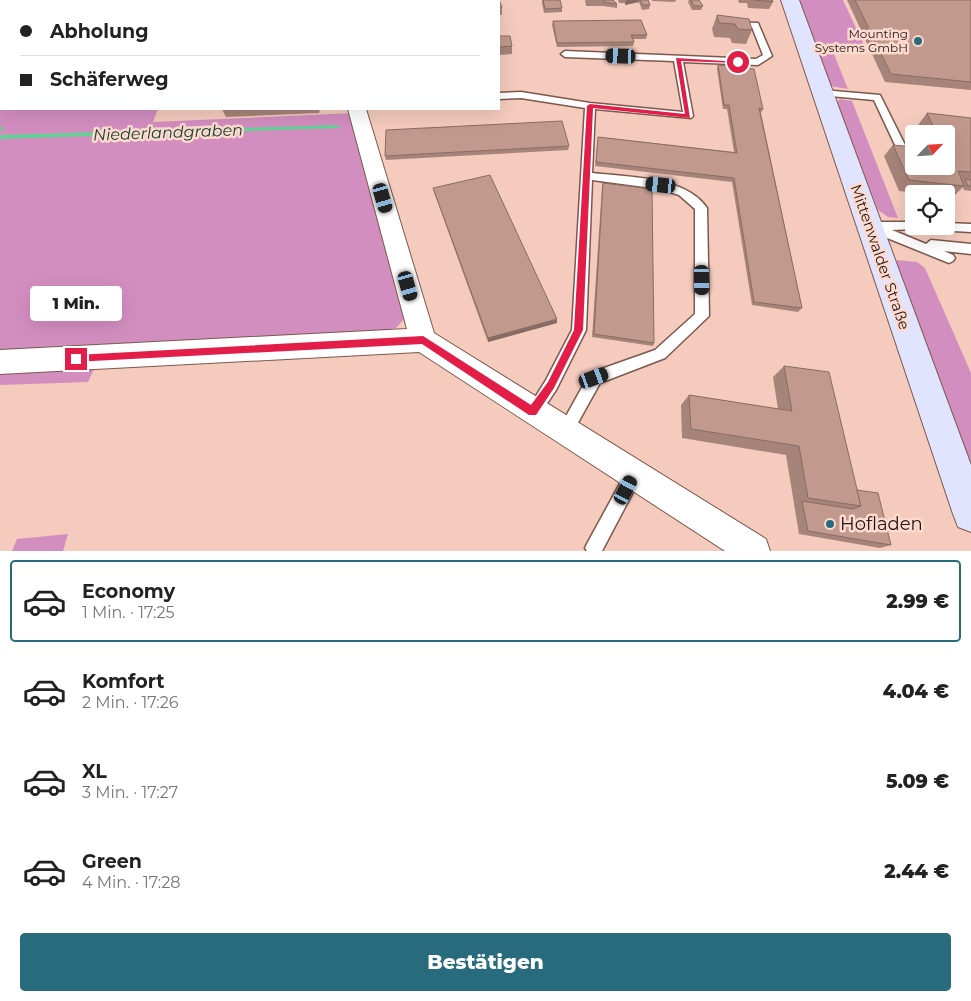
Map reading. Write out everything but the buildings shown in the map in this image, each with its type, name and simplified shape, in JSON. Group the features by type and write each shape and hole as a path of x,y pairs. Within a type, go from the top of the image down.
{"street":[{"name":"Mittenwalder Straße","path":"790,0 971,514"},
{"path":"357,110 423,340"},
{"path":"0,362 423,340 533,412 754,551"}],"lane":[{"path":"565,54 758,62 768,56 755,25 727,23"},
{"path":"500,96 521,95 590,106 688,116 678,59"},
{"path":"822,93 877,97 900,145"},
{"path":"533,412 551,385 579,330 590,106"},
{"path":"566,432 594,378 660,354 702,316 701,208 683,192 661,185 586,176"},
{"path":"869,226 905,226"},
{"path":"869,226 949,258"},
{"path":"955,227 971,228"},
{"path":"918,244 971,249"},
{"path":"595,550 634,475"}],"shaded area":[{"path":"798,0 843,0 864,45 862,51 832,49 848,89 830,86"},
{"path":"840,99 852,101 898,218 888,217 878,210 836,103"},
{"path":"0,110 158,110 153,122 355,113 405,318 396,328 378,332 0,355"},
{"path":"897,260 917,262 925,268 971,373 971,471 895,268"},
{"path":"95,367 88,382 0,385 0,372"},
{"path":"68,534 63,551 12,551 17,539"}],"waterway":[{"name":"Niederlandgraben","path":"0,137 337,127"}],"place":[{"name":"Mounting Systems GmbH","path":"918,41"},
{"name":"Hofladen","path":"830,524"}],"route":[{"path":"76,359 359,342 423,340 533,412 551,385 579,330 590,106 688,116 678,59 738,62"}]}
